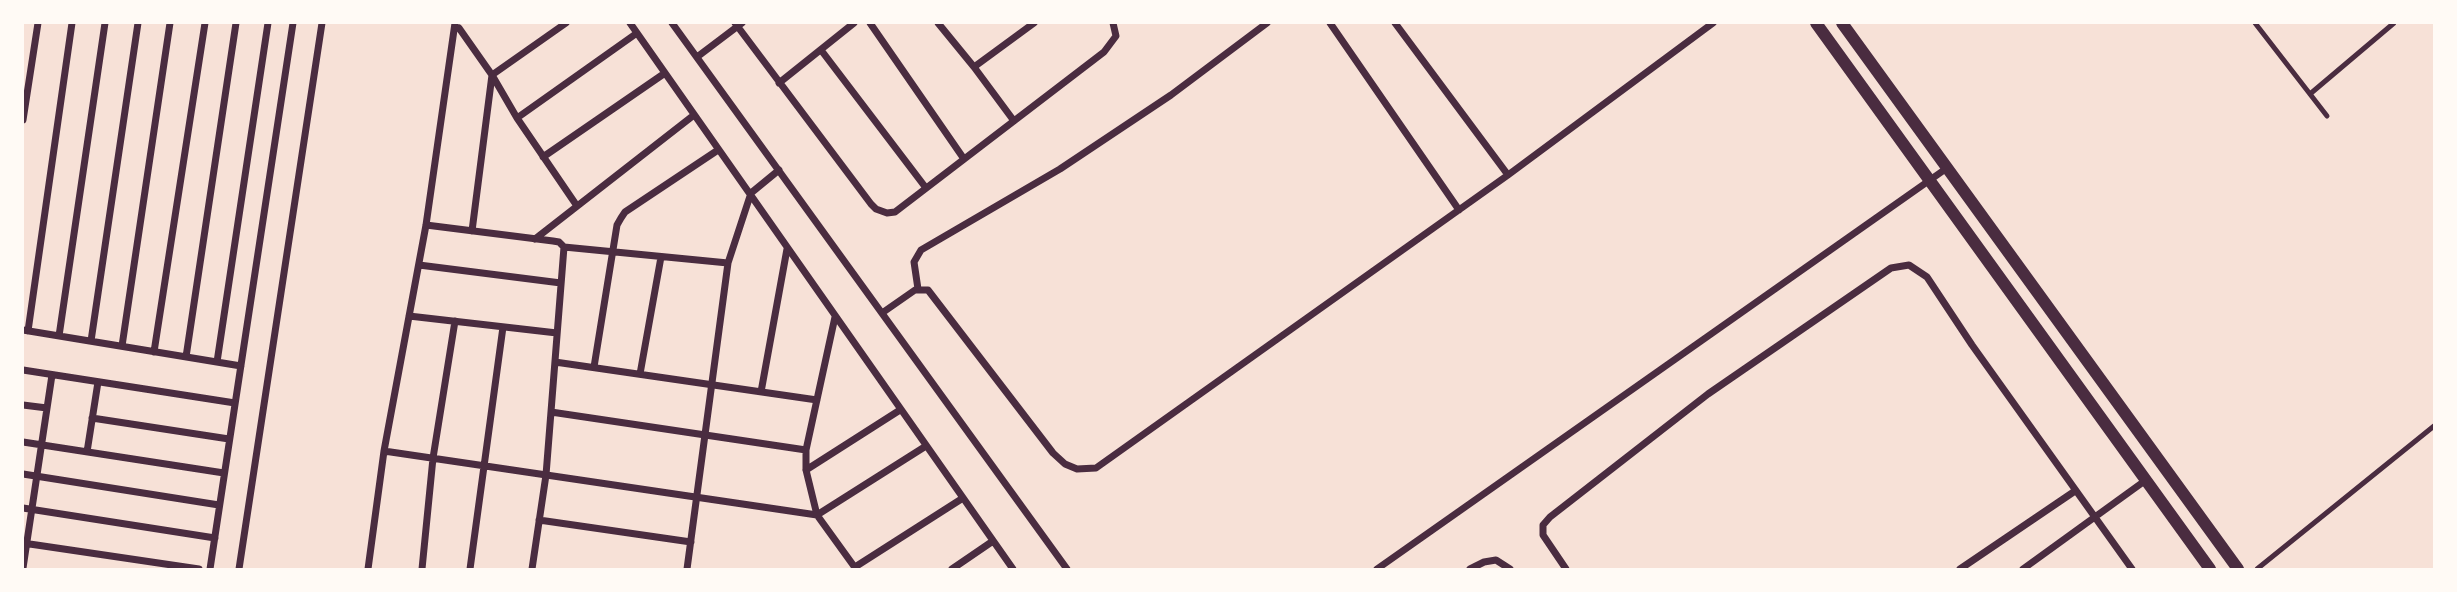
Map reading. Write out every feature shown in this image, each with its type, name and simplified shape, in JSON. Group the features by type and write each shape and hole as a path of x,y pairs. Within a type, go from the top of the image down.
{"street":[{"path":"23,120 38,23"},
{"path":"72,23 25,331 241,366"},
{"path":"59,336 105,23"},
{"path":"91,341 138,23"},
{"path":"122,346 170,23"},
{"path":"154,352 205,23"},
{"path":"186,357 236,23"},
{"path":"217,362 268,23"},
{"path":"210,569 292,23"},
{"path":"239,569 322,23"},
{"path":"456,27 469,23"},
{"path":"472,231 492,75 566,23"},
{"path":"630,23 1013,569"},
{"path":"672,23 1067,569"},
{"path":"779,83 854,23"},
{"path":"870,23 964,159"},
{"path":"939,23 1014,121"},
{"path":"974,66 1034,23"},
{"path":"697,57 738,24 779,83 876,209 887,214 895,212 1104,52 1116,36 1113,23"},
{"path":"918,289 914,262 921,250 1060,169 1171,95 1267,23"},
{"path":"1330,23 1458,210"},
{"path":"1395,23 1507,176"},
{"path":"882,313 918,289 932,293 1053,453 1065,464 1077,469 1096,468 1507,176 1713,23"},
{"path":"1816,23 2210,569"},
{"path":"1842,23 2238,569"},
{"path":"456,27 492,75 517,118 577,206"},
{"path":"368,569 384,451 426,225 456,27"},
{"path":"517,118 638,33"},
{"path":"821,50 926,188"},
{"path":"543,157 665,73"},
{"path":"535,239 694,115"},
{"path":"594,368 617,225 625,212 718,150"},
{"path":"1377,569 1947,168"},
{"path":"687,569 728,263 751,193 779,170"},
{"path":"426,225 559,242 564,247 728,263"},
{"path":"531,569 546,475 564,247"},
{"path":"761,391 787,249"},
{"path":"640,374 661,257"},
{"path":"419,265 561,283"},
{"path":"1566,569 1542,535 1543,525 1550,517 1709,394 1891,268 1909,265 1927,277 2132,569"},
{"path":"409,316 557,333"},
{"path":"835,317 806,450 806,470 817,514 855,568 963,498"},
{"path":"422,569 433,458 455,321"},
{"path":"470,569 503,327"},
{"path":"555,362 817,400"},
{"path":"23,370 235,403"},
{"path":"23,568 27,509 37,477 52,375"},
{"path":"87,452 98,382"},
{"path":"23,405 47,408"},
{"path":"806,470 900,410"},
{"path":"551,412 806,450"},
{"path":"92,418 229,439"},
{"path":"23,442 224,473"},
{"path":"384,451 817,514 926,446"},
{"path":"23,474 219,505"},
{"path":"2023,569 2146,480"},
{"path":"1959,569 2075,491"},
{"path":"27,509 215,538"},
{"path":"539,520 691,542"},
{"path":"952,569 993,541"},
{"path":"25,543 199,569"},
{"path":"1471,569 1484,562 1496,560 1510,569"}],"lane":[{"path":"2310,94 2394,23"},
{"path":"2258,24 2327,116"},
{"path":"2257,569 2434,426"}]}
